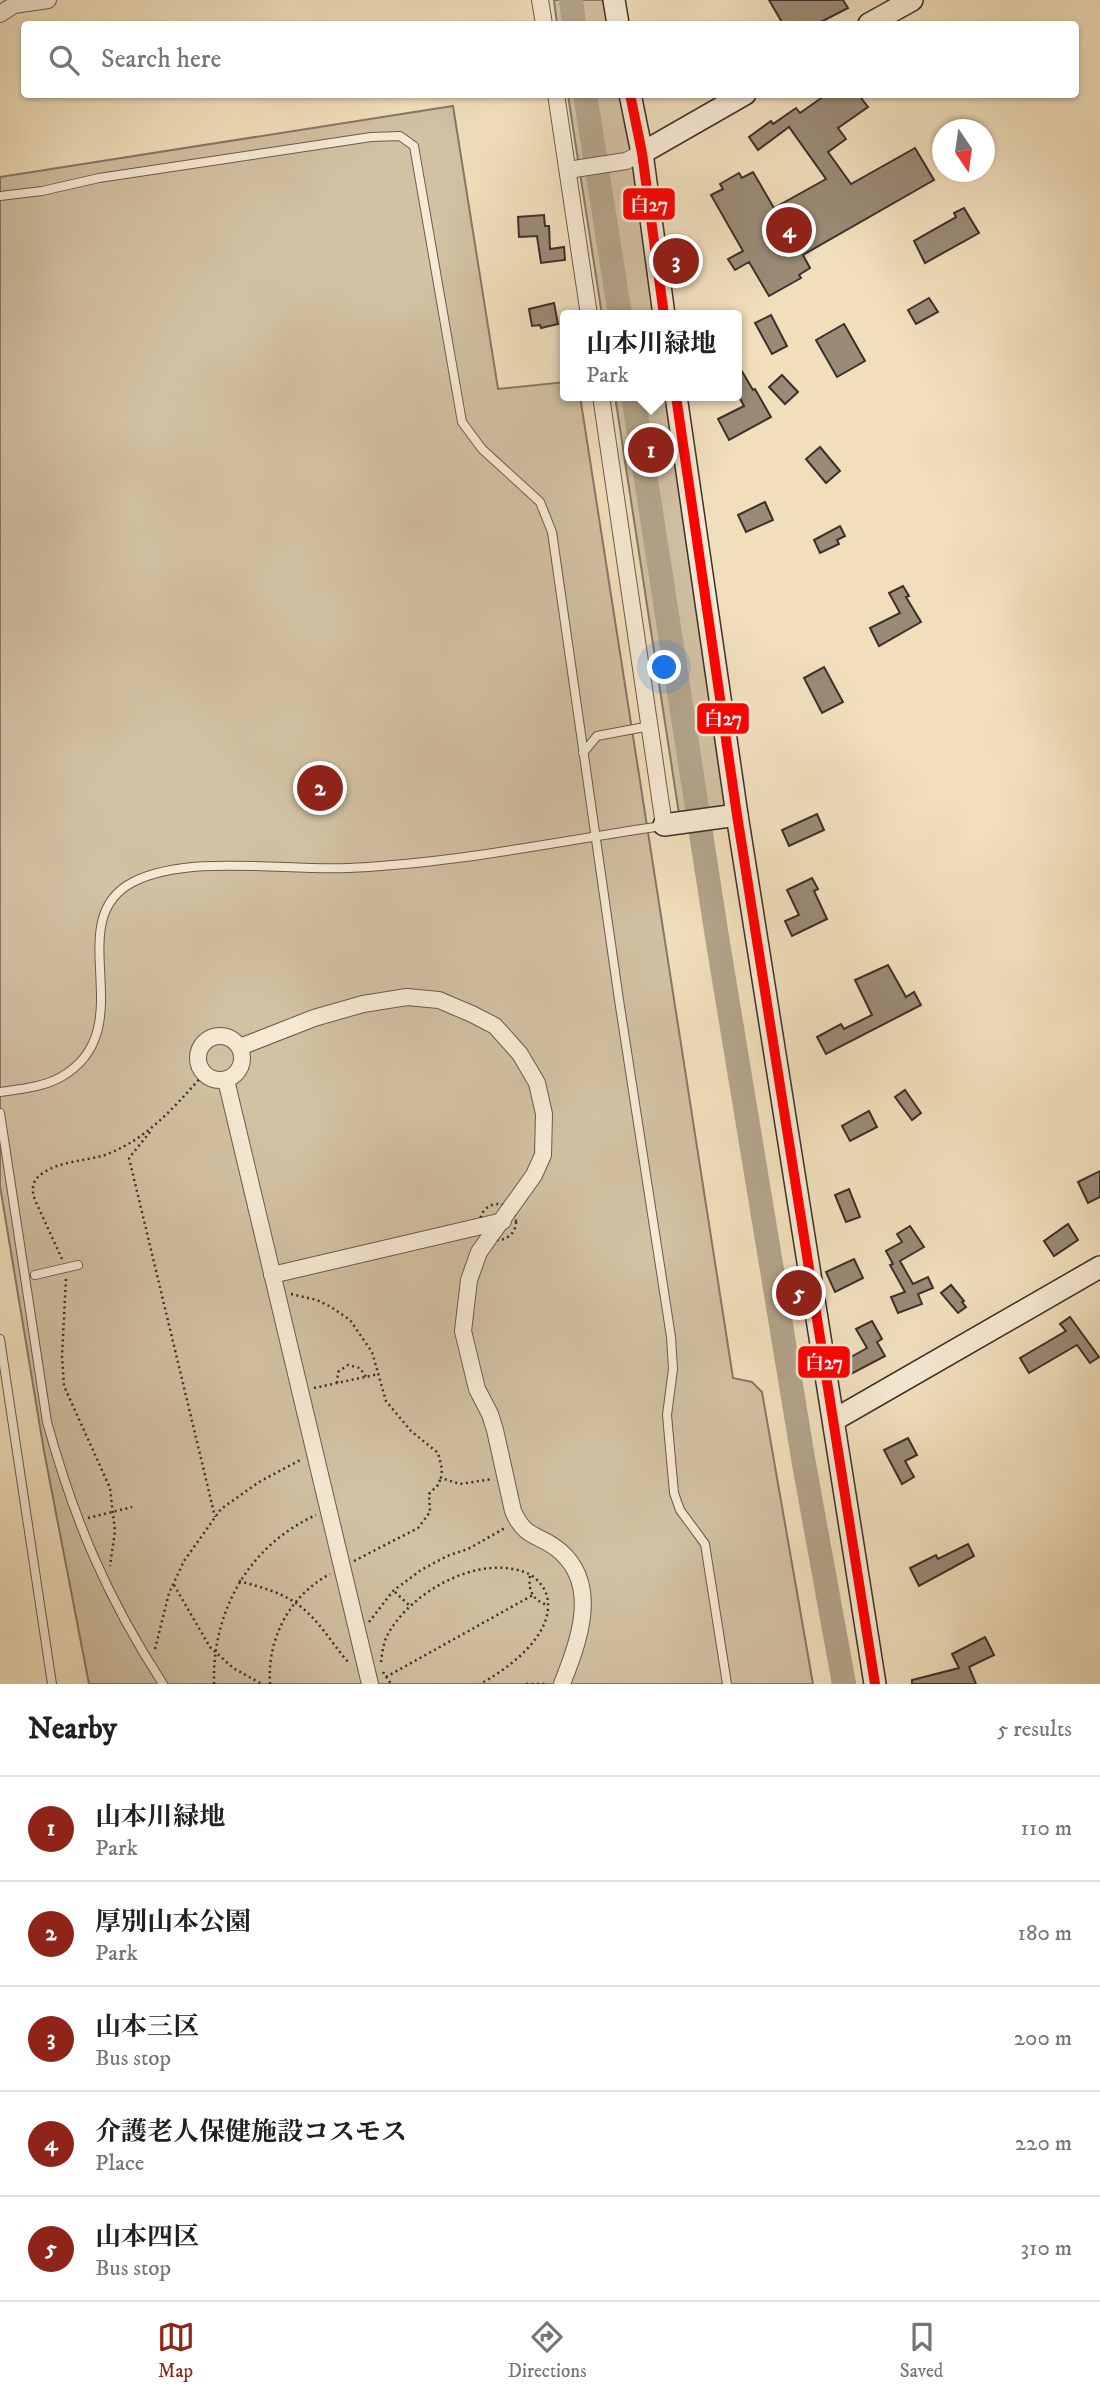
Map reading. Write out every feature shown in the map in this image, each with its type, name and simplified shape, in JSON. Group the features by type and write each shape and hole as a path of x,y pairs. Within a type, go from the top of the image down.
{"street":[{"path":"0,14 7,5 48,0"},
{"path":"540,0 544,21"},
{"path":"614,0 618,21"},
{"path":"874,21 912,0"},
{"path":"557,98 573,170 588,310"},
{"path":"631,98 642,153 663,310"},
{"path":"573,170 626,161 738,98"},
{"path":"602,401 650,726 670,825 737,815"},
{"path":"677,401 737,815 875,1684"},
{"path":"240,1047 314,1018 363,1004 407,997 439,1000 495,1026 520,1054 537,1083 544,1114 543,1155 508,1220 479,1252 468,1280 463,1331 477,1389 490,1414 517,1522 528,1534 561,1552 574,1569 582,1587 584,1606 581,1625 575,1651 562,1684"},
{"path":"226,1036 240,1047 241,1067 232,1077 214,1080 204,1074 197,1056 202,1044 208,1039 226,1036"},
{"path":"226,1080 359,1637 374,1682"},
{"path":"272,1275 508,1220"},
{"path":"834,1420 1100,1267"}],"lane":[{"path":"0,196 41,191 99,178 371,137 400,136 414,146 462,422 482,449 540,502 552,532 619,1000 671,1337 673,1369 667,1415 674,1493 680,1510 705,1545 727,1684"},
{"path":"583,753 597,736 650,726"},
{"path":"0,1091 21,1089 61,1077 92,1049 101,1015 98,941 103,919 112,901 130,884 152,874 184,868 347,869 461,857 670,825"},
{"path":"0,1113 47,1422 78,1522 108,1589 163,1684"},
{"path":"36,1275 78,1265"},
{"path":"0,1339 52,1684"}],"path":[{"path":"108,1589 115,1531 110,1488 64,1387 62,1356 67,1286 64,1268 32,1191 34,1182 43,1173 104,1155 143,1136 167,1116 204,1074"},
{"path":"155,1126 129,1157 215,1517"},
{"path":"270,1684 269,1669 274,1640 295,1602 320,1579 418,1528 430,1512 429,1494 439,1484 442,1469 438,1453 411,1431 393,1410 384,1395 376,1362 350,1320 324,1303 303,1296 277,1294"},
{"path":"337,1383 338,1372 348,1365 360,1367 366,1377"},
{"path":"300,1391 379,1374"},
{"path":"148,1662 157,1645 160,1624 173,1584 184,1561 221,1509 259,1482 315,1454"},
{"path":"441,1478 468,1483 505,1475"},
{"path":"78,1522 132,1507"},
{"path":"214,1684 214,1652 221,1622 229,1598 239,1581 267,1547 306,1520 329,1511"},
{"path":"359,1637 394,1591 421,1570 447,1556 468,1549 517,1522"},
{"path":"391,1684 385,1677 381,1662 385,1639 410,1606 431,1590 467,1573 491,1568 509,1569 530,1575 545,1590 546,1618 539,1634 523,1653 499,1674 480,1684"},
{"path":"530,1575 529,1587 533,1595 539,1602 547,1605"},
{"path":"239,1581 279,1593 295,1602 312,1617 345,1658"},
{"path":"173,1584 203,1638 214,1652 233,1668 262,1684"},
{"path":"394,1591 410,1606"},
{"path":"374,1682 533,1595"},
{"path":"526,1684 548,1684"}],"shaded area":[{"path":"554,0 607,0 610,21 557,21"},
{"path":"568,98 622,98 656,310 601,310"},
{"path":"453,106 498,389 560,383 560,401 581,401 733,1378 752,1382 762,1392 813,1684 89,1684 44,1451 0,1186 0,177"},
{"path":"616,401 671,401 736,806 679,814"}],"building":[{"path":"769,0 843,0 848,8 823,21 781,21"},
{"path":"821,98 861,98 868,107 838,128 846,139 828,152 851,184 915,148 932,181 803,255 810,268 799,275 801,278 769,296 749,262 735,270 728,259 743,251 711,195 723,189 720,184 739,173 742,178 753,172 774,208 826,179 789,127 758,150 749,137 796,108 800,113"},
{"path":"964,208 979,233 925,263 914,241 956,217 954,213"},
{"path":"544,215 545,226 549,226 550,249 564,247 565,260 541,263 537,236 519,237 518,217"},
{"path":"929,298 938,312 916,324 908,310"},
{"path":"554,303 558,324 541,328 540,325 532,326 529,309"},
{"path":"771,315 787,346 772,354 755,323"},
{"path":"844,324 865,361 837,377 816,340"},
{"path":"742,371 771,417 729,440 718,419 744,406 741,401"},
{"path":"782,375 798,392 785,404 769,387"},
{"path":"820,447 840,471 826,483 806,459"},
{"path":"765,502 773,520 746,532 738,515"},
{"path":"840,526 845,536 837,540 839,544 820,553 814,540"},
{"path":"903,586 909,596 906,597 921,622 879,646 870,628 900,613 889,593"},
{"path":"824,667 843,702 822,713 804,678"},
{"path":"817,814 824,830 789,846 782,830"},
{"path":"812,878 818,889 814,891 827,919 792,936 785,921 799,915 787,890"},
{"path":"888,965 906,997 914,992 921,1005 826,1054 817,1037 841,1024 844,1029 872,1015 855,980"},
{"path":"905,1090 921,1113 912,1120 895,1097"},
{"path":"869,1111 877,1127 850,1141 842,1126"},
{"path":"1100,1171 1100,1197 1088,1203 1078,1182"},
{"path":"849,1189 860,1217 846,1222 835,1195"},
{"path":"1068,1224 1078,1240 1054,1256 1044,1241"},
{"path":"910,1226 924,1247 900,1261 913,1284 928,1277 933,1288 918,1294 922,1304 898,1313 891,1297 905,1292 890,1265 893,1264 886,1251 902,1242 897,1234"},
{"path":"854,1259 863,1278 835,1292 826,1272"},
{"path":"951,1285 966,1307 958,1313 941,1293"},
{"path":"1070,1317 1099,1357 1090,1363 1077,1345 1029,1373 1020,1358 1066,1331 1060,1324"},
{"path":"872,1321 882,1339 877,1342 885,1356 851,1374 844,1361 867,1348 856,1329"},
{"path":"908,1438 917,1455 905,1461 914,1477 902,1484 884,1450"},
{"path":"968,1544 974,1556 919,1586 910,1568 936,1555 938,1559"},
{"path":"985,1637 994,1655 969,1667 976,1684 912,1684 912,1680 959,1668 952,1654"}],"waterway":[{"path":"571,0 574,21"},
{"path":"586,98 619,310"},
{"path":"634,401 718,943 804,1464 844,1684"}],"transit line":[{"name":"白27","path":"631,98 642,153 663,310"},
{"name":"白27","path":"677,401 737,815 875,1684"}],"place":[{"name":"介護老人保健施設コスモス","path":"789,230"},
{"name":"山本三区","path":"676,261"},
{"name":"山本川緑地","path":"651,450"},
{"name":"厚別山本公園","path":"320,788"},
{"name":"山本四区","path":"799,1293"}]}
